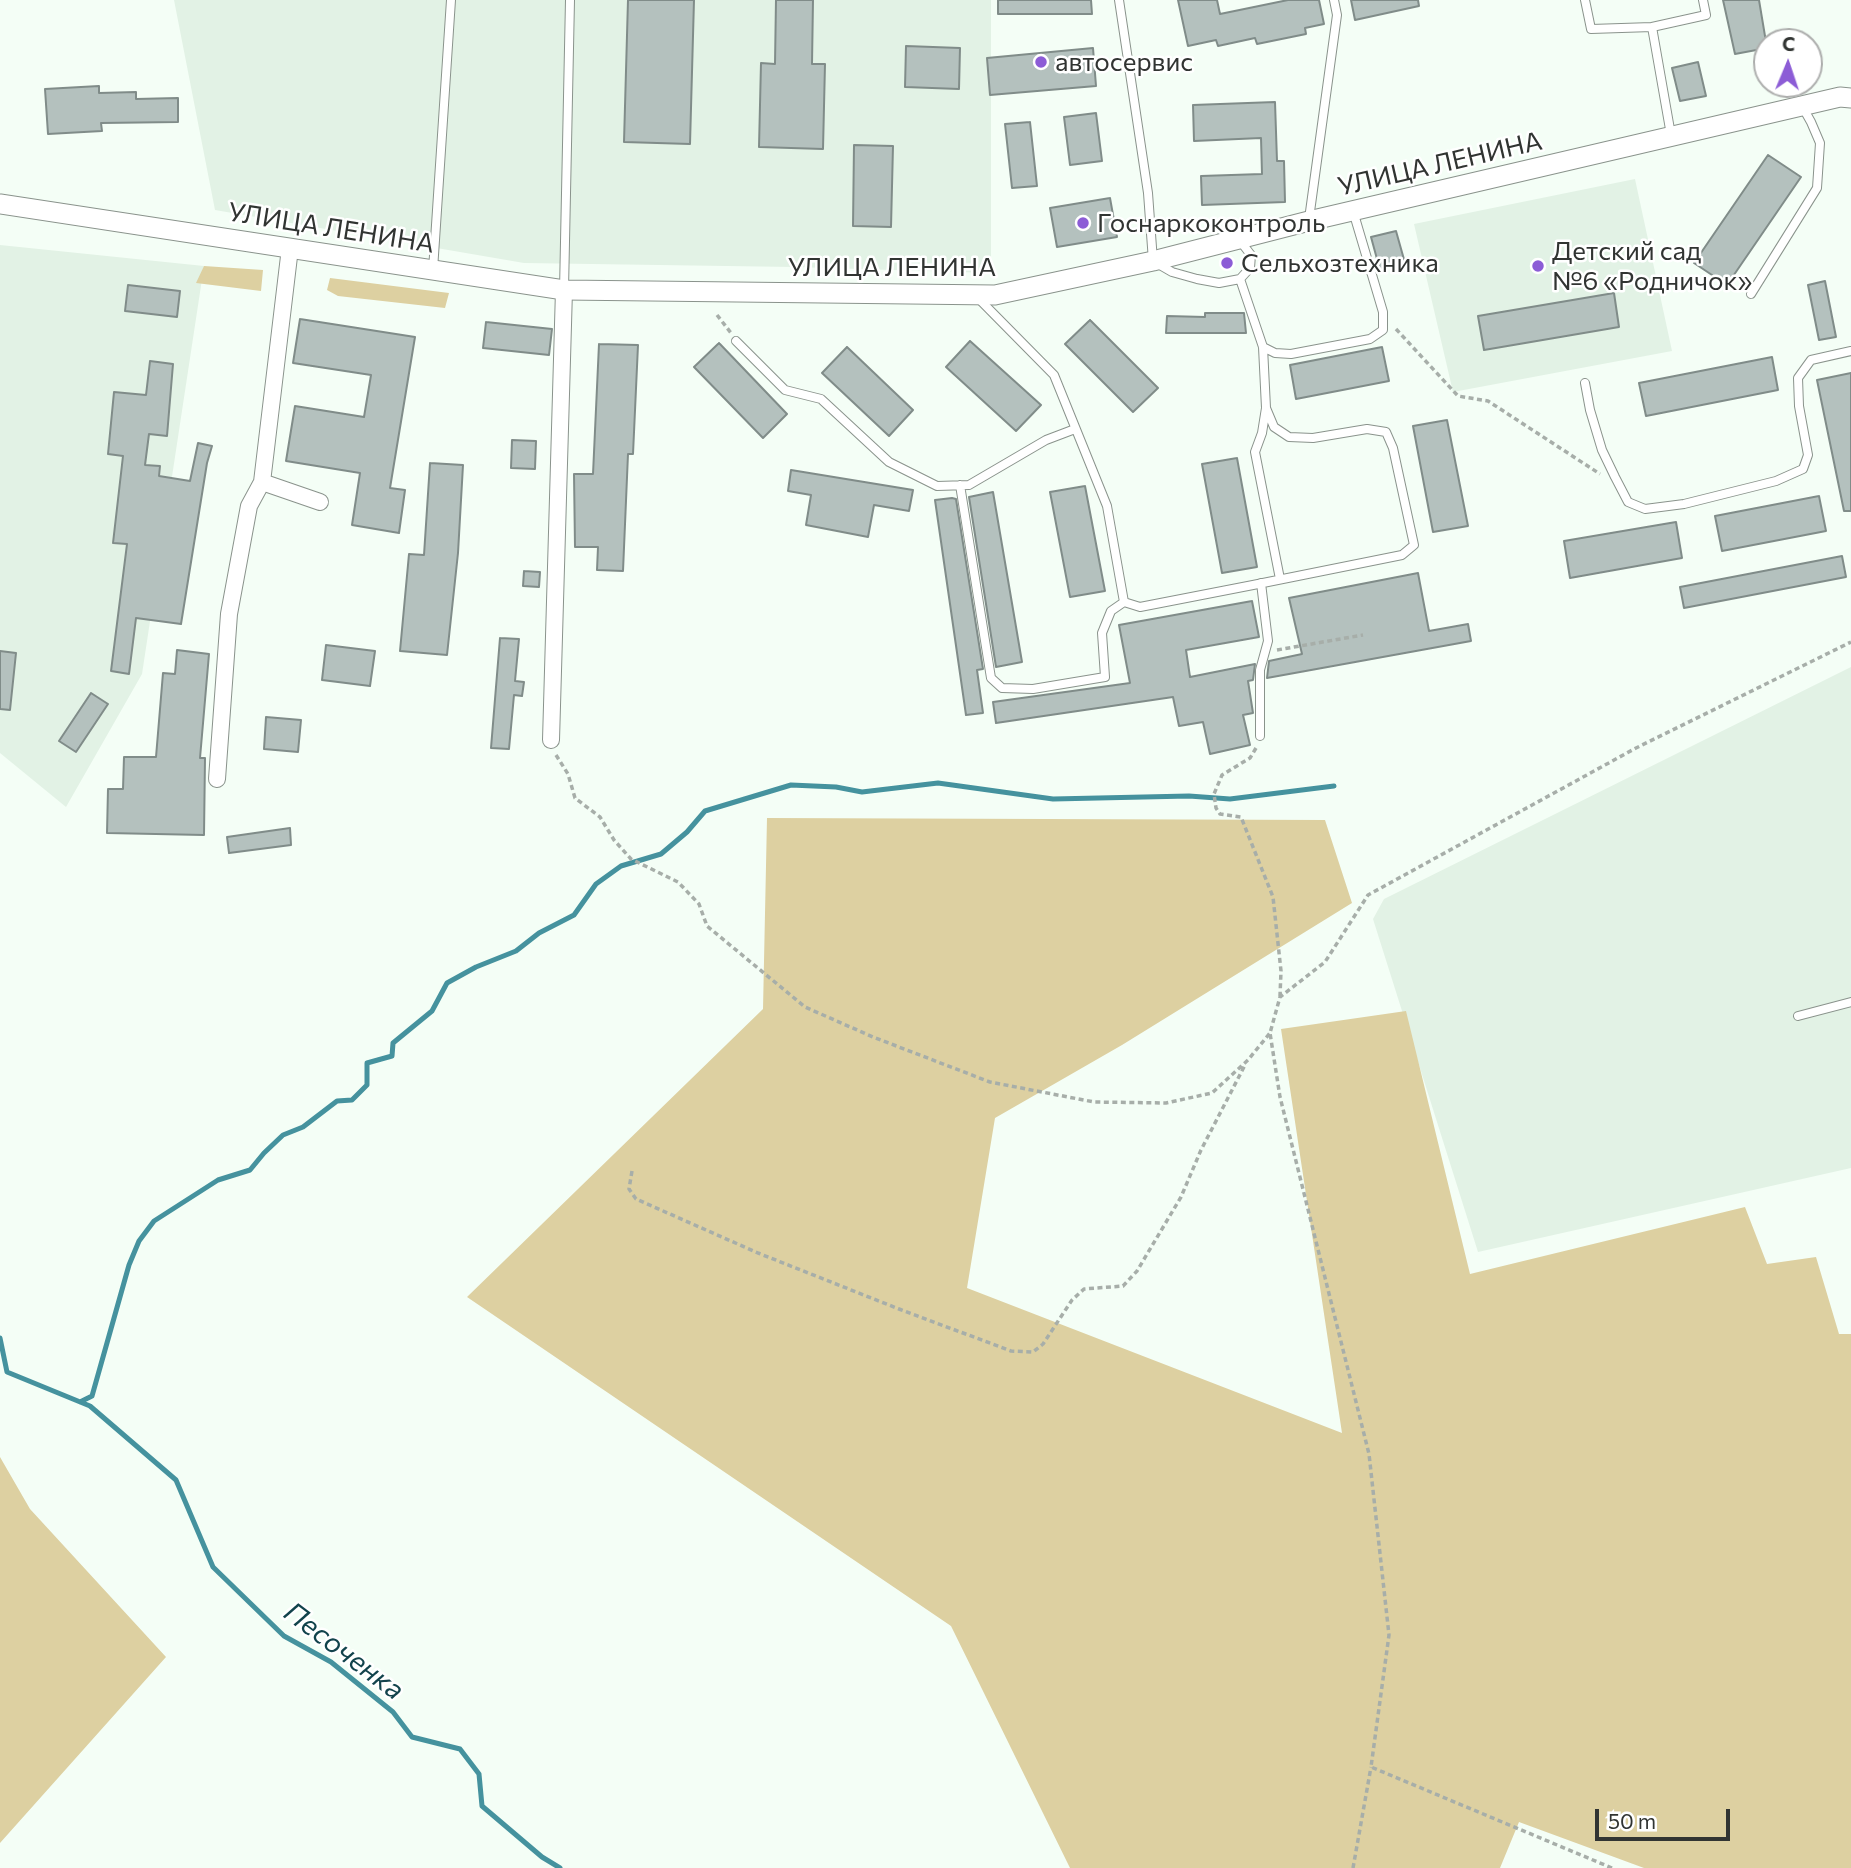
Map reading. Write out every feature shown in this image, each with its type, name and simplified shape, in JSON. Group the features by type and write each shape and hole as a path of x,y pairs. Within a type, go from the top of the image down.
{"street":[{"name":"УЛИЦА ЛЕНИНА","path":"0,204 564,290 995,295 1153,261 1309,221 1840,97 1851,98"},
{"path":"218,779 229,614 249,506 262,482 290,248"},
{"path":"551,740 564,290"},
{"path":"262,482 320,502"}],"lane":[{"path":"433,270 451,0"},
{"path":"564,290 570,0"},
{"path":"1119,0 1148,193 1153,261 1172,272 1197,279 1219,283 1240,279 1250,268 1251,255 1245,244 1237,240"},
{"path":"1309,221 1338,15 1334,0"},
{"path":"1585,0 1591,29 1653,27 1706,15 1703,0"},
{"path":"1653,27 1671,136"},
{"path":"1751,294 1817,188 1820,143 1802,106"},
{"path":"1263,348 1275,353 1291,354 1370,339 1382,330 1383,312 1353,211"},
{"path":"1240,279 1263,348 1266,408 1262,433 1255,452 1280,579"},
{"path":"975,295 1054,375 1107,506 1124,602"},
{"path":"736,341 785,390 821,399 889,462 937,486 969,485 1045,440 1075,429"},
{"path":"1585,383 1602,450 1628,502 1645,509 1684,504 1776,481 1803,468 1808,455 1799,406 1798,378 1811,360 1851,351"},
{"path":"1124,602 1140,607 1402,555 1414,545 1393,448 1386,432 1367,429 1314,438 1289,437 1274,427 1266,408"},
{"path":"960,485 991,678 1002,688 1033,689 1105,677 1102,633 1111,611 1124,602"},
{"path":"1260,737 1260,670 1268,640 1261,583"},
{"path":"1798,1016 1851,1002"}],"path":[{"path":"1383,312 1458,396 1488,401 1621,489"},
{"path":"717,315 736,341"},
{"path":"1265,652 1363,635"},
{"path":"1280,997 1325,962 1368,895 1636,748 1851,642"},
{"path":"551,740 556,756 568,774 575,798 600,817 614,840 631,859 678,882 699,904 707,926 805,1007 873,1037 989,1082 1094,1102 1166,1103 1212,1093 1248,1060 1270,1033 1280,997 1281,971 1273,897 1241,817 1220,814 1216,808 1214,794 1222,775 1250,758 1260,737"},
{"path":"1270,1033 1280,1097 1369,1454 1389,1635 1371,1767 1353,1868"},
{"path":"632,1171 629,1189 636,1199 758,1253 899,1309 1011,1351 1034,1352 1043,1344 1072,1300 1084,1289 1123,1286 1137,1271 1181,1197 1200,1150 1248,1060"},
{"path":"1371,1767 1612,1868"}],"shaded area":[{"path":"174,0 991,0 991,273 524,263 215,210"},
{"name":"Детский сад №6 «Родничок»","path":"1635,179 1672,351 1453,392 1414,224"},
{"path":"0,245 204,266 142,674 66,807 0,753"},
{"path":"204,266 263,270 261,291 196,283"},
{"path":"330,278 449,293 445,308 338,296 327,290"},
{"path":"1851,667 1851,1168 1478,1252 1373,919 1384,899"},
{"path":"767,818 1325,820 1352,903 1122,1045 995,1118 967,1288 1342,1433 1281,1029 1406,1011 1470,1274 1745,1207 1767,1264 1816,1257 1839,1334 1851,1334 1851,1868 1644,1868 1519,1822 1500,1868 1070,1868 951,1626 467,1297 763,1009"},
{"path":"0,1457 30,1509 166,1657 0,1843"}],"building":[{"path":"628,0 694,0 690,144 624,142"},
{"path":"776,0 813,0 812,64 825,64 823,149 759,147 761,63 775,64"},
{"path":"998,0 1091,0 1092,14 998,14"},
{"path":"1178,0 1217,0 1220,14 1288,0 1319,0 1324,24 1305,28 1306,34 1257,44 1255,38 1218,46 1216,40 1188,46"},
{"path":"1351,0 1418,0 1419,6 1355,20"},
{"path":"1723,0 1759,0 1764,28 1753,28 1753,51 1735,54"},
{"path":"906,46 960,48 959,89 905,87"},
{"path":"1093,48 1096,86 990,95 987,58"},
{"path":"1698,62 1706,96 1680,101 1672,68"},
{"path":"99,86 99,93 136,92 136,99 178,98 178,122 101,123 102,131 48,134 45,89"},
{"path":"1275,102 1277,161 1284,161 1285,202 1202,205 1201,176 1262,174 1261,138 1194,141 1193,105"},
{"path":"1096,113 1102,161 1070,165 1064,117"},
{"path":"1030,122 1037,186 1012,188 1005,124"},
{"path":"854,145 893,146 891,227 853,226"},
{"path":"1768,155 1801,177 1727,285 1694,263"},
{"name":"Госнаркоконтроль","path":"1110,198 1117,237 1057,247 1050,208"},
{"path":"1396,231 1405,263 1380,270 1371,237"},
{"path":"1825,281 1836,337 1819,340 1808,285"},
{"path":"128,285 180,291 177,317 125,311"},
{"path":"1614,293 1619,327 1484,350 1478,316"},
{"path":"1205,313 1244,313 1246,333 1166,333 1167,316 1205,317"},
{"path":"300,319 415,337 390,488 405,490 399,533 352,525 360,473 286,461 295,406 364,417 371,375 293,363"},
{"path":"1090,320 1158,388 1133,412 1065,344"},
{"path":"486,322 552,329 549,355 483,348"},
{"path":"970,341 1041,405 1016,431 946,367"},
{"path":"719,343 787,414 763,438 694,367"},
{"path":"599,344 638,345 633,454 628,454 623,571 597,570 598,547 575,547 574,474 593,474"},
{"path":"847,347 913,410 889,436 822,373"},
{"path":"1382,347 1389,381 1296,399 1290,365"},
{"path":"1772,357 1778,390 1646,416 1639,383"},
{"path":"150,361 173,364 167,436 149,434 145,465 160,466 159,476 190,481 198,443 212,446 181,624 136,618 129,674 111,671 127,544 113,543 123,456 108,454 114,392 146,395"},
{"path":"1851,373 1851,511 1844,511 1817,380"},
{"path":"1447,420 1468,526 1433,532 1413,426"},
{"path":"512,440 536,441 535,469 511,468"},
{"path":"1237,458 1257,567 1222,573 1202,464"},
{"path":"430,463 463,465 458,553 447,655 400,651 409,554 424,555"},
{"path":"791,470 913,490 909,511 874,505 868,537 806,525 811,495 788,491"},
{"path":"1085,486 1105,591 1070,597 1050,492"},
{"path":"993,492 1022,662 996,667 969,497"},
{"path":"1819,496 1826,531 1722,551 1715,516"},
{"path":"956,499 983,669 977,670 983,713 966,715 935,500"},
{"path":"1676,522 1682,558 1570,578 1564,541"},
{"path":"1842,556 1846,577 1684,608 1680,587"},
{"path":"524,571 540,572 539,587 523,586"},
{"path":"1418,573 1429,631 1468,624 1471,641 1267,678 1269,661 1302,654 1289,598"},
{"path":"1252,601 1259,637 1186,650 1190,677 1255,664 1253,680 1248,681 1253,713 1243,715 1250,745 1210,754 1203,722 1179,726 1173,697 996,723 993,702 1130,683 1119,625"},
{"path":"500,638 519,639 515,681 524,682 522,696 514,695 509,749 491,748"},
{"path":"326,645 375,651 370,686 322,680"},
{"path":"177,650 209,654 200,758 205,758 204,835 107,833 108,789 123,789 124,757 156,757 163,673 175,674"},
{"path":"0,651 16,653 10,710 0,709"},
{"path":"91,693 108,704 76,752 59,741"},
{"path":"266,717 301,720 298,752 264,749"},
{"path":"290,828 291,845 229,853 227,837"}],"waterway":[{"path":"80,1402 92,1396 129,1265 139,1241 154,1221 218,1180 250,1170 283,1135 303,1127 337,1101 352,1100 367,1085 367,1063 392,1056 393,1043 432,1011 447,983 476,967 516,951 539,933 574,915 596,884 621,866 661,854 687,832 705,811 791,785 836,787 862,792 938,783 1053,799 1189,796 1230,799 1334,786"},
{"name":"Песоченка","path":"0,1338 7,1372 90,1406 176,1480 213,1567 284,1636 331,1662 393,1712 412,1737 460,1749 479,1774 482,1806 542,1857 560,1868"}],"place":[{"name":"автосервис","path":"1041,62"},
{"name":"Госнаркоконтроль","path":"1083,223"},
{"name":"Сельхозтехника","path":"1227,263"},
{"name":"Детский сад №6 «Родничок»","path":"1538,266"}]}
